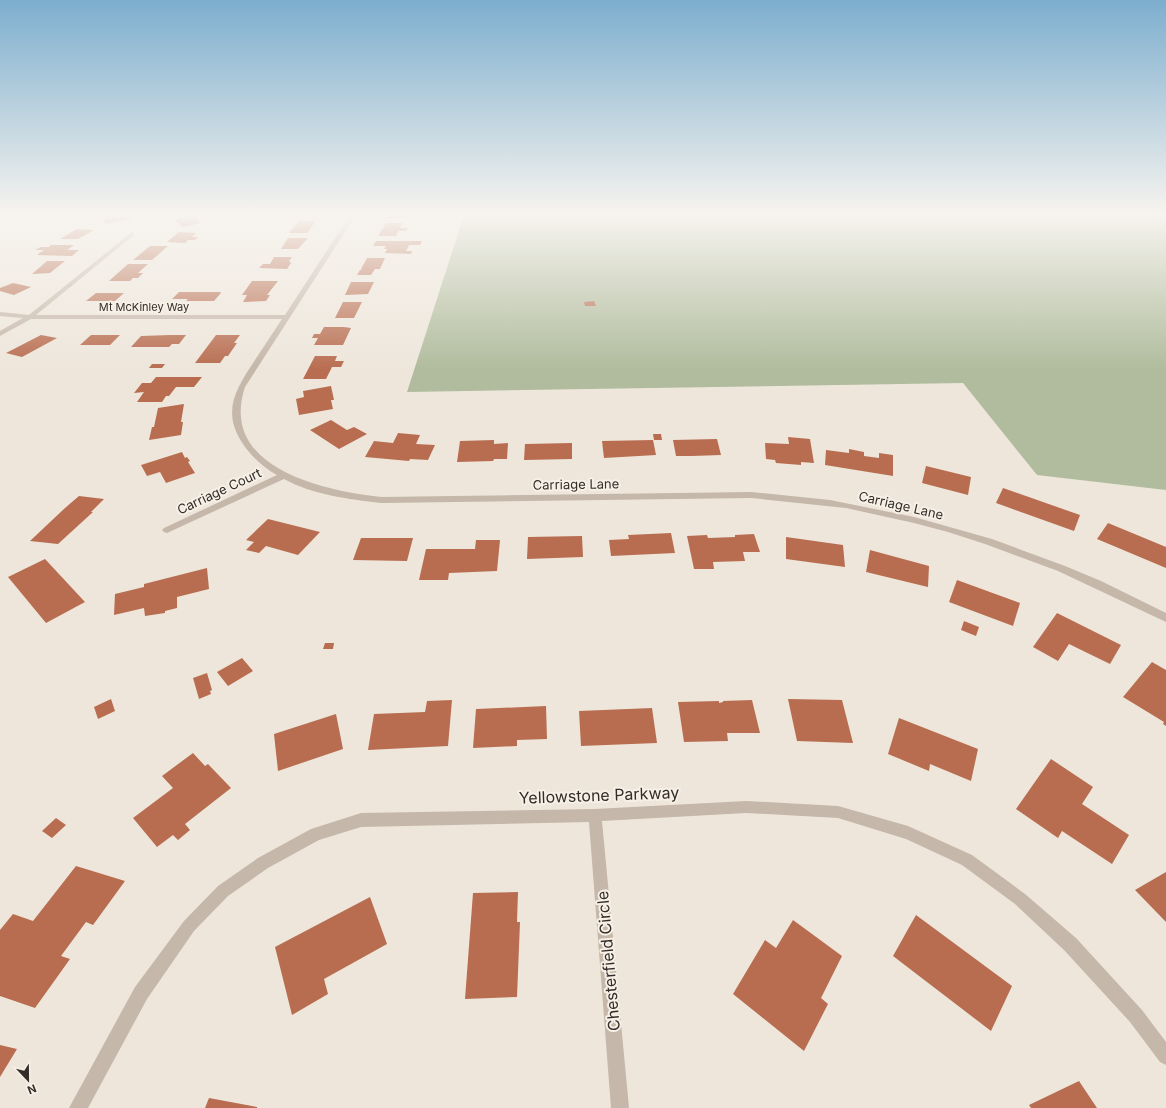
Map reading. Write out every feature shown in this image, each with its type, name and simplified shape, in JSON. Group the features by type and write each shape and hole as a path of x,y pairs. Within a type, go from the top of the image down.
{"street":[{"path":"0,334 30,317 92,267"},
{"name":"Carriage Lane","path":"320,267 241,387 236,407 237,422 241,438 258,458 282,476 335,493 381,500 751,495 812,500 884,513 940,527 1013,550 1068,572 1139,604 1166,618"},
{"name":"Mt McKinley Way","path":"0,314 30,317 287,317"},
{"name":"Carriage Court","path":"167,530 282,476"},
{"name":"Yellowstone Parkway","path":"78,1108 142,993 189,926 223,891 263,863 316,834 362,820 595,815 746,807 838,812 908,833 967,860 1020,899 1070,944 1136,1016 1166,1056"},
{"name":"Chesterfield Circle","path":"595,815 620,1108"}],"green space":[{"path":"447,267 1166,267 1166,490 1037,475 963,383 407,392"}],"building":[{"path":"40,267 58,267 50,273 32,274"},
{"path":"125,267 145,267 138,273 143,273 138,278 133,278 130,281 109,281"},
{"path":"260,267 289,267 287,269 259,268"},
{"path":"362,267 381,267 380,269 375,269 371,275 357,275 360,270 362,270"},
{"path":"252,281 278,281 267,295 270,295 266,301 243,302 247,295 242,295"},
{"path":"351,282 374,282 368,294 345,295"},
{"path":"13,283 31,287 14,295 0,291 0,288"},
{"path":"179,292 221,293 214,301 186,301 188,299 172,299"},
{"path":"96,293 124,293 115,301 86,301"},
{"path":"594,301 596,306 585,306 584,302"},
{"path":"343,302 362,302 354,318 335,318"},
{"path":"324,327 351,328 343,345 314,345 318,338 312,338 314,334 320,334"},
{"path":"41,335 57,338 22,357 6,353"},
{"path":"91,335 120,335 110,345 80,345"},
{"path":"186,335 179,344 172,344 169,347 131,347 141,336"},
{"path":"216,335 240,335 234,343 237,343 228,356 225,356 220,363 195,363"},
{"path":"315,356 337,356 335,361 344,361 341,367 332,367 326,379 303,379"},
{"path":"152,364 165,364 162,368 149,368"},
{"path":"156,377 202,377 194,387 176,387 162,402 137,402 144,392 134,393 142,383 151,383"},
{"path":"331,386 334,400 331,400 333,409 299,415 296,399 304,397 303,391"},
{"path":"184,404 181,422 183,422 181,435 149,440 152,427 154,427 158,408"},
{"path":"331,420 347,430 354,427 367,434 339,449 310,430"},
{"path":"398,433 420,435 416,444 435,445 428,460 410,459 409,461 365,457 374,441 393,443"},
{"path":"653,434 661,434 662,440 654,440"},
{"path":"788,437 810,439 814,463 801,462 801,465 776,463 775,460 766,459 765,443 789,444"},
{"path":"717,439 721,455 676,456 673,440"},
{"path":"494,440 494,444 508,443 507,459 457,462 460,441"},
{"path":"653,440 656,455 604,458 602,441"},
{"path":"572,443 572,459 524,460 525,444"},
{"path":"849,449 864,452 864,456 879,458 879,453 893,455 893,476 825,465 826,450 849,453"},
{"path":"182,452 185,458 187,457 190,461 188,462 195,473 166,483 160,472 147,476 141,465"},
{"path":"926,466 971,477 968,495 922,483"},
{"path":"1003,488 1080,515 1074,531 996,503"},
{"path":"79,496 104,499 91,512 93,512 58,544 30,541 65,508"},
{"path":"268,519 320,532 298,555 266,546 259,553 246,550 254,542 246,540"},
{"path":"1108,523 1166,547 1166,568 1097,539"},
{"path":"671,533 675,553 611,556 609,540 629,539 628,535"},
{"path":"754,534 760,552 743,552 745,561 713,562 714,569 694,569 687,536 707,535 708,538 735,537 735,535"},
{"path":"582,536 583,557 527,559 528,537"},
{"path":"786,537 843,545 845,567 786,559"},
{"path":"361,538 413,538 407,561 353,560"},
{"path":"476,540 500,540 497,571 449,573 448,580 419,580 426,549 475,549"},
{"path":"870,550 929,566 928,587 866,572"},
{"path":"45,559 85,602 46,623 8,577"},
{"path":"207,568 209,589 177,597 177,608 165,611 165,613 145,616 144,608 114,615 115,594 144,587 144,584"},
{"path":"957,580 1020,603 1013,626 949,602"},
{"path":"1057,613 1121,645 1110,664 1069,644 1058,661 1033,647"},
{"path":"964,621 979,627 976,636 961,630"},
{"path":"325,643 334,643 333,649 323,649"},
{"path":"242,658 253,671 228,686 217,672"},
{"path":"1152,662 1166,670 1166,726 1163,724 1164,722 1123,697"},
{"path":"207,673 212,690 210,691 211,694 199,699 193,678"},
{"path":"111,699 115,711 98,719 94,707"},
{"path":"788,699 842,700 853,743 797,741"},
{"path":"452,700 448,746 368,750 374,714 425,712 427,701"},
{"path":"752,700 760,733 727,733 728,741 684,742 678,702 719,701 719,703 723,701"},
{"path":"546,706 547,739 517,740 517,746 473,748 476,709"},
{"path":"652,708 657,743 581,746 579,711"},
{"path":"336,714 343,749 278,771 274,734"},
{"path":"899,718 978,749 971,781 930,764 929,771 888,754"},
{"path":"193,753 205,766 208,764 231,788 185,824 190,830 178,840 173,835 157,847 133,818 173,788 162,776"},
{"path":"1051,759 1093,787 1082,804 1129,835 1112,864 1062,831 1058,838 1016,809"},
{"path":"56,818 66,825 52,838 42,831"},
{"path":"76,866 125,881 93,925 86,922 61,956 70,959 35,1008 0,996 0,930 13,914 33,921"},
{"path":"1166,872 1166,922 1135,890"},
{"path":"518,892 517,922 520,922 517,997 465,999 473,893"},
{"path":"370,897 387,944 324,979 328,994 292,1015 275,947"},
{"path":"916,915 1012,986 991,1031 893,956"},
{"path":"793,920 842,956 821,998 828,1004 804,1051 733,994 765,940 776,948"},
{"path":"0,1045 17,1049 0,1077"},
{"path":"1079,1081 1097,1108 1031,1108 1029,1105"},
{"path":"209,1098 257,1107 257,1108 205,1108"}]}
